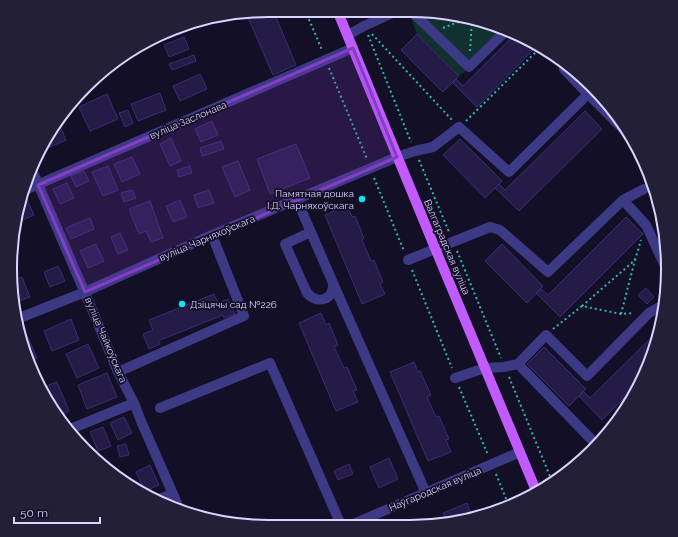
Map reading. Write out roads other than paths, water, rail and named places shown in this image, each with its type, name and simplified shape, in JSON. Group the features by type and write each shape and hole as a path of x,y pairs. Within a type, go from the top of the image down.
{"main road":[{"name":"Валгаградская вуліца","path":"340,17 434,248 534,486"}],"street":[{"path":"348,35 384,17"},
{"path":"418,17 469,66 502,35"},
{"name":"вуліца Заслонава","path":"30,188 353,48"},
{"path":"568,73 609,115"},
{"name":"вуліца Чарняхоўскага","path":"22,317 85,292 398,157 433,147 459,128 509,172 588,94"},
{"name":"вуліца Чайкоўскага","path":"34,176 118,372 134,403 177,503"},
{"path":"408,260 490,226 500,230 548,272 622,200 644,189"},
{"path":"297,200 426,493"},
{"path":"622,200 646,225 660,256"},
{"path":"311,232 285,244 307,294 311,298 315,300 326,298 332,292 333,283"},
{"path":"118,372 244,316 212,236"},
{"path":"456,378 485,368 504,367 518,364 546,335 587,376 649,313 658,308"},
{"path":"160,408 270,363 339,520"},
{"path":"518,364 592,440"},
{"path":"74,428 134,403"},
{"name":"Наўгародская вуліца","path":"363,520 520,452"},
{"path":"164,497 173,494"}],"place":[{"name":"Памятная дошка І.Д. Чарняхоўскага","path":"362,199"},
{"name":"Дзіцячы сад №226","path":"182,304"}]}
